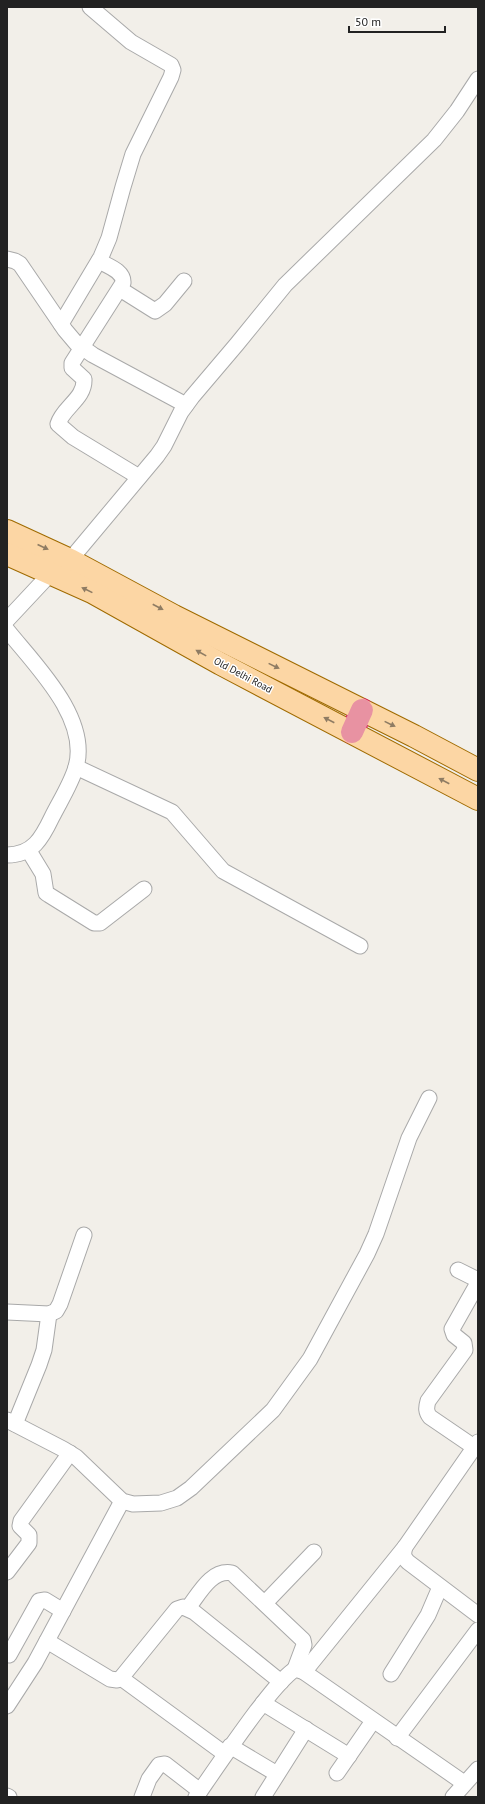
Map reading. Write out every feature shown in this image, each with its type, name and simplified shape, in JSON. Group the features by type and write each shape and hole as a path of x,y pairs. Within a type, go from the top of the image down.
{"highway":[{"path":"352,732 362,710"}],"main road":[{"name":"Old Delhi Road","path":"7,531 70,560 174,616 478,770"},
{"name":"Old Delhi Road","path":"7,554 92,592 221,664 478,799"}],"street":[{"path":"61,324 98,261 109,238 133,154 171,77 173,70 171,65 131,42 90,7"},
{"path":"70,560 164,446 186,405 285,285 434,140 457,111 478,79"},
{"path":"7,259 15,260 20,264 61,324 76,343 93,355 186,405"},
{"path":"98,261 120,273 123,278 120,289 72,363 72,368 84,379 82,390 60,418 58,424 60,428 79,441 139,477"},
{"path":"120,289 155,311 165,304 184,281"},
{"path":"7,620 51,573"},
{"path":"7,630 58,695 70,716 76,733 78,748 76,767 45,832 29,851 17,855 7,855"},
{"path":"76,767 172,812 224,871 360,946"},
{"path":"29,851 43,874 45,889 48,895 94,923 100,923 144,888"},
{"path":"49,1314 44,1350 40,1365 11,1422 70,1453 122,1501 133,1504 161,1503 177,1498 197,1483 266,1419 310,1359 368,1254 409,1138 429,1098"},
{"path":"7,1312 49,1314 56,1311 60,1304 84,1235"},
{"path":"142,1797 149,1780 159,1765 165,1764 198,1794 263,1703 287,1675 300,1671 405,1547 476,1445 430,1417 427,1413 426,1407 428,1401 465,1350 464,1343 454,1335 452,1329 478,1282 458,1270"},
{"path":"7,1572 29,1543 29,1535 20,1526 21,1521 70,1453"},
{"path":"7,1706 47,1641 122,1501"},
{"path":"405,1547 403,1558 478,1615"},
{"path":"264,1603 314,1552"},
{"path":"188,1608 211,1578 226,1572 238,1578 303,1640 304,1645 300,1671"},
{"path":"391,1674 428,1615 440,1587"},
{"path":"32,1667 8,1654 39,1601 45,1600 63,1611"},
{"path":"47,1641 110,1679 117,1680 121,1678 178,1609 183,1607 188,1608 281,1682"},
{"path":"397,1738 478,1630"},
{"path":"300,1671 464,1783"},
{"path":"121,1678 228,1750 277,1774"},
{"path":"263,1703 349,1756"},
{"path":"337,1773 373,1721"},
{"path":"263,1797 306,1729"},
{"path":"453,1797 478,1769"}]}
